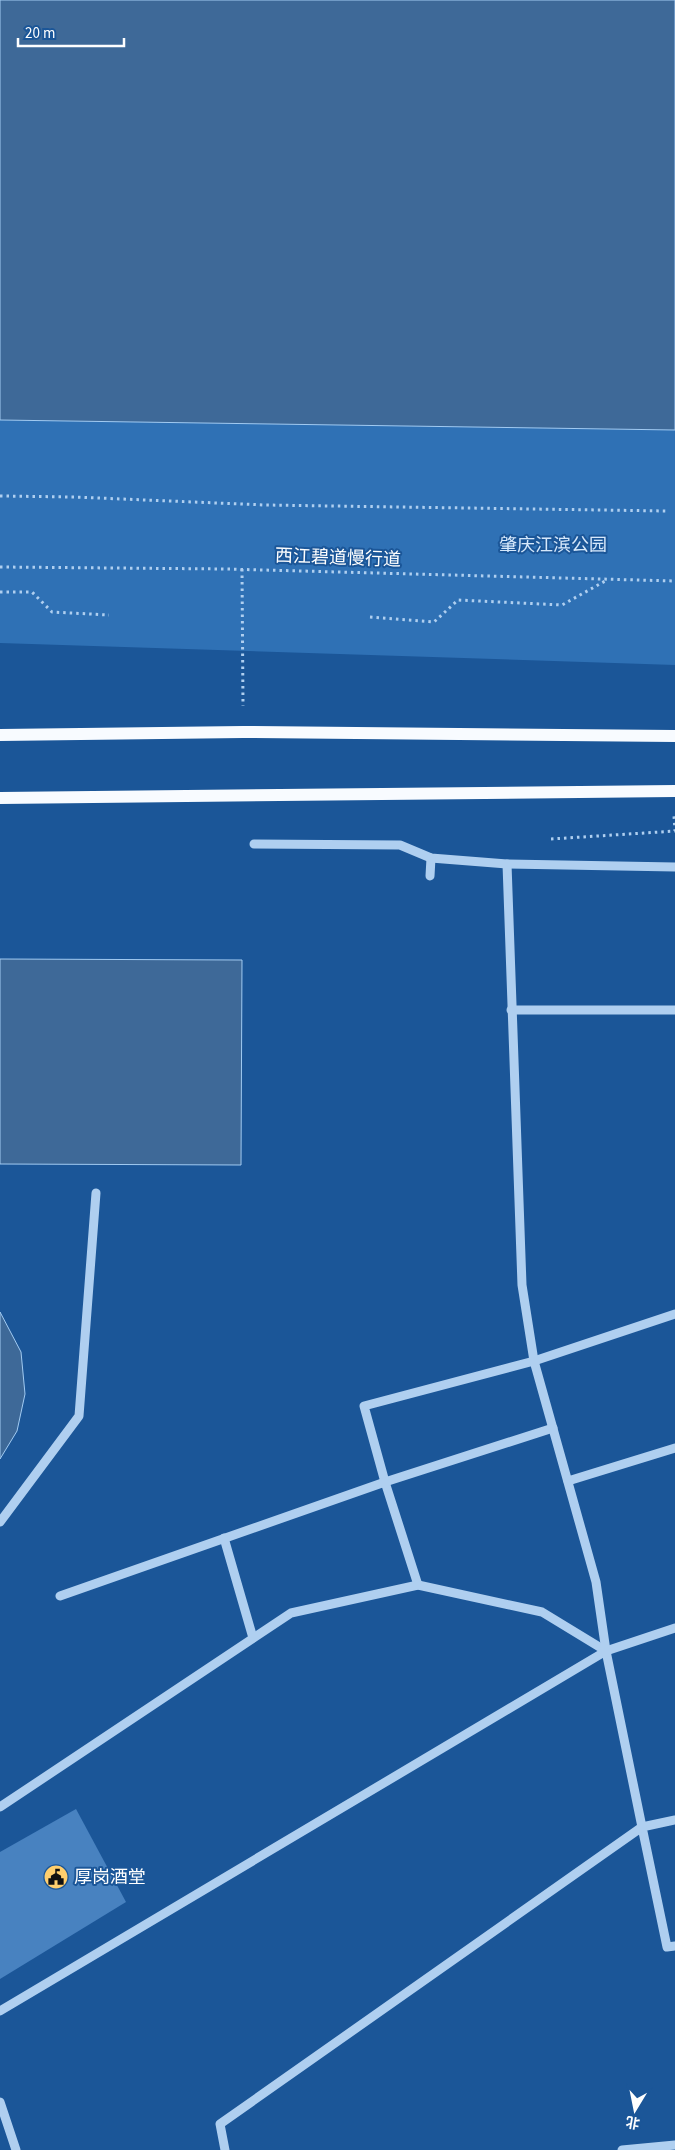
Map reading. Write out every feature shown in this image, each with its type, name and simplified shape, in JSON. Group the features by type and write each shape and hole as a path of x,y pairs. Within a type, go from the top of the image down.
{"main road":[{"path":"0,735 243,732 675,736"},
{"path":"0,798 674,791"}],"street":[{"path":"254,844 400,845 431,858 507,864 675,868"},
{"path":"430,876 431,858"},
{"path":"507,864 522,1285 534,1361 596,1582 606,1651 667,1947 675,1946"},
{"path":"511,1010 675,1010"},
{"path":"0,1522 79,1416 96,1193"},
{"path":"418,1585 385,1482 364,1406 534,1361 675,1314"},
{"path":"60,1596 385,1482 553,1428"},
{"path":"568,1481 675,1448"},
{"path":"224,1538 254,1638"},
{"path":"0,1807 291,1613 418,1585 542,1612 606,1651"},
{"path":"0,2010 606,1651 675,1628"},
{"path":"225,2150 220,2124 642,1826 675,1820"},
{"path":"0,2102 16,2150"},
{"path":"622,2150 675,2144"}],"path":[{"path":"0,496 74,497 265,505 667,511"},
{"name":"西江碧道慢行道","path":"0,567 242,569 675,581"},
{"path":"242,569 243,732"},
{"path":"370,617 434,622 458,600 562,604 608,580"},
{"path":"0,592 32,592 52,612 109,615"},
{"path":"550,839 675,831 674,791"}],"green space":[{"name":"肇庆江滨公园","path":"0,420 675,430 675,665 0,643"}],"shaded area":[{"path":"0,0 675,0 675,430 0,420"},
{"path":"0,959 242,960 241,1165 0,1164"},
{"path":"0,1312 21,1352 25,1394 17,1431 0,1459"}],"building":[{"name":"厚岗酒堂","path":"76,1809 126,1902 0,1979 0,1852"}],"place":[{"name":"厚岗酒堂","path":"56,1877"}]}
